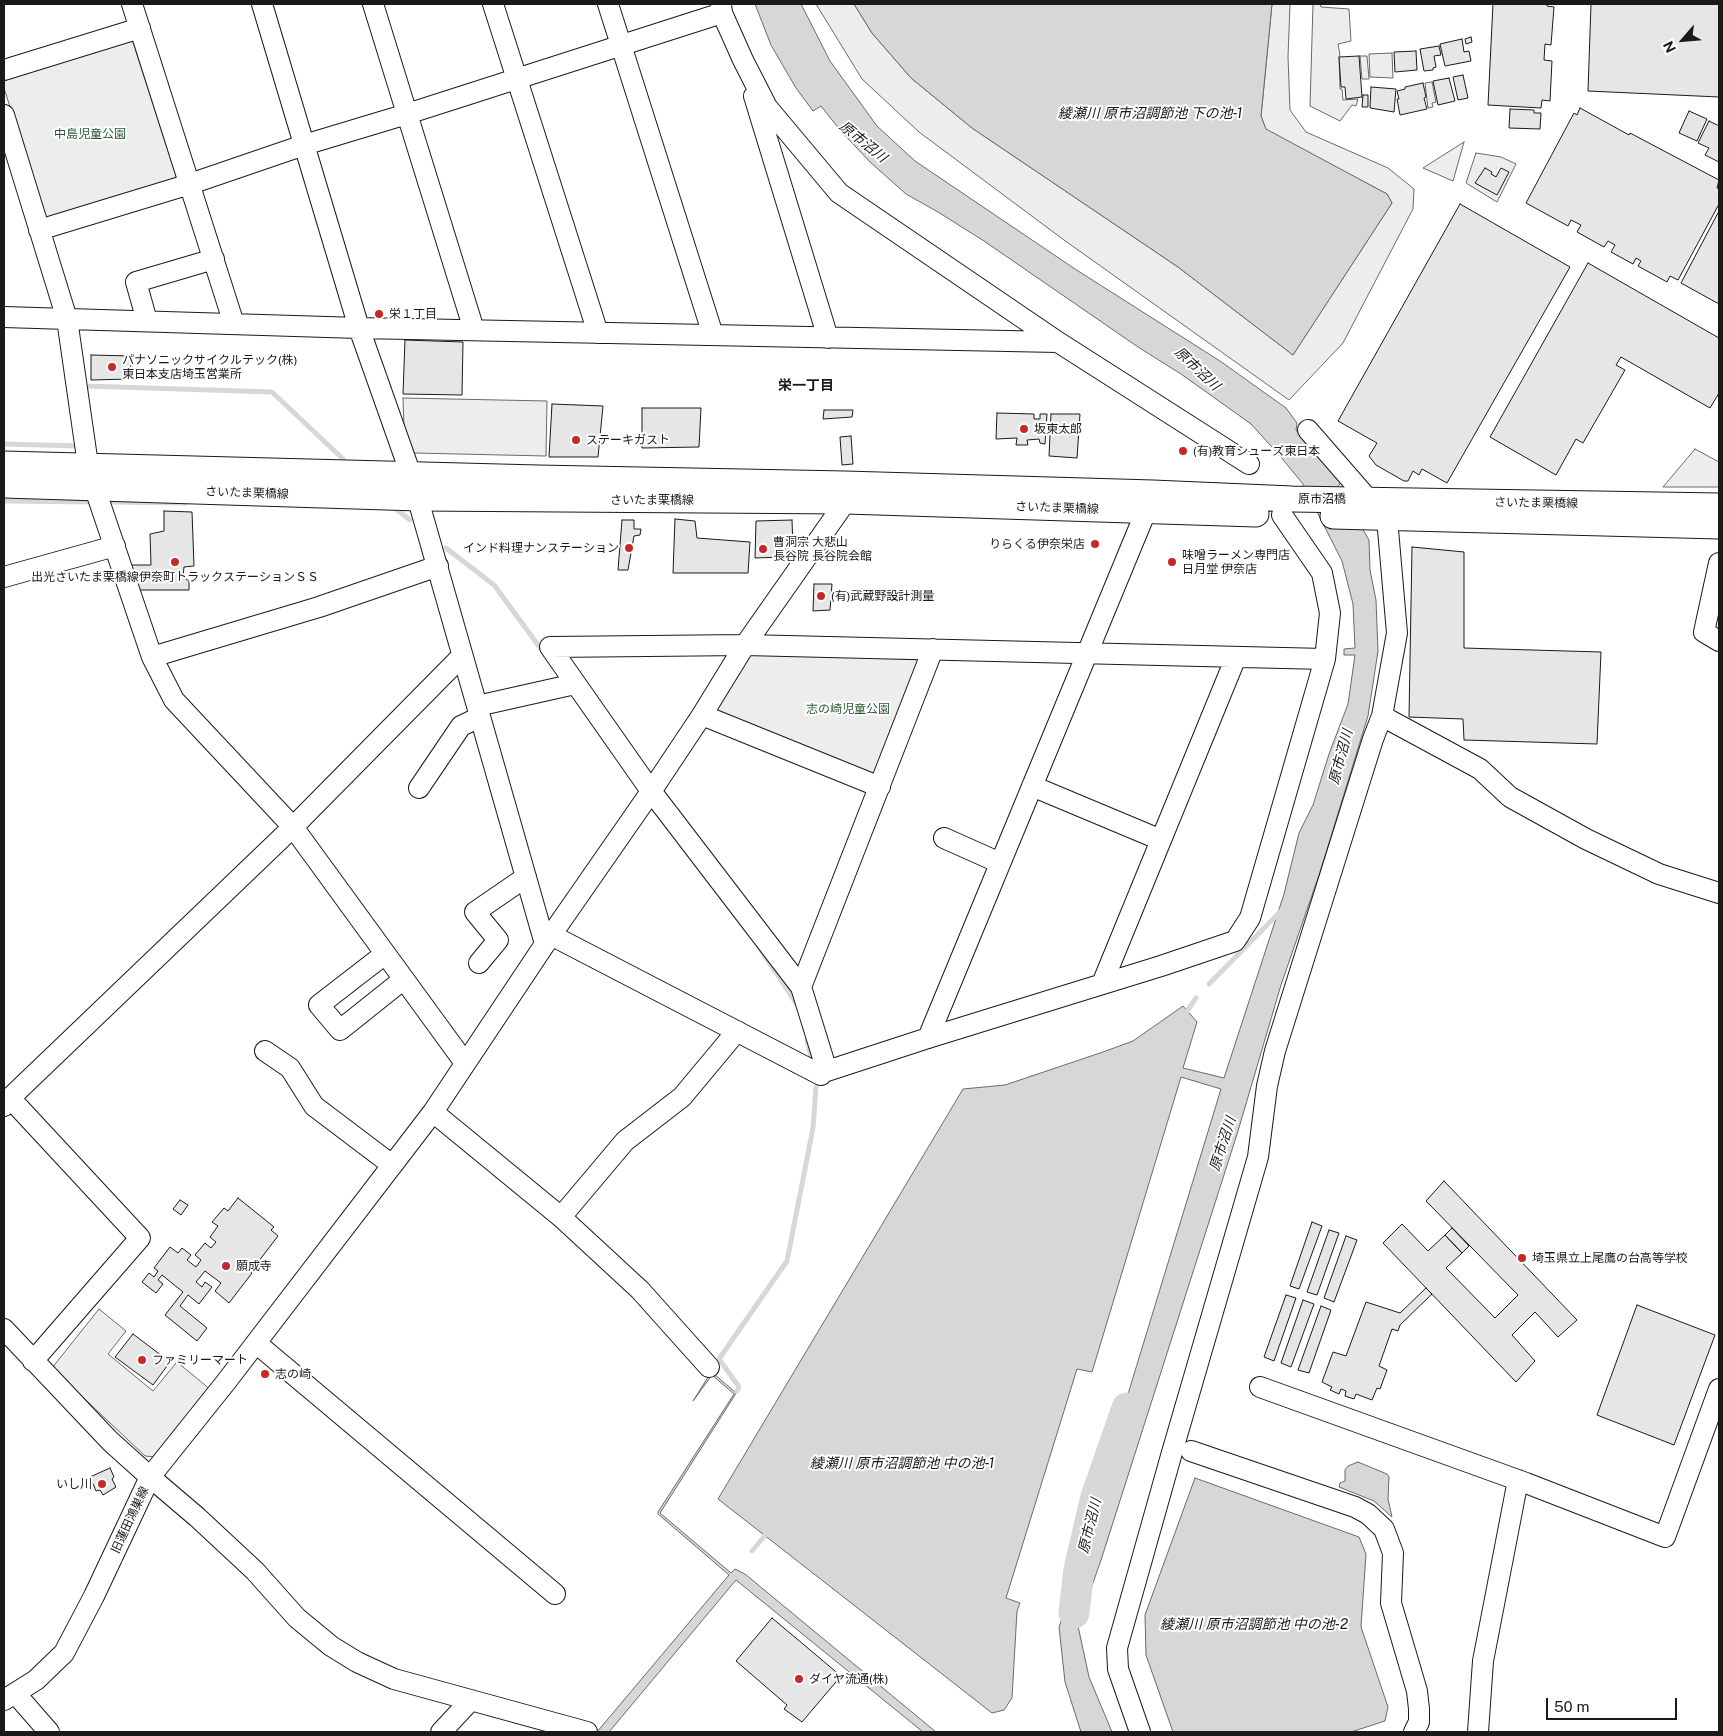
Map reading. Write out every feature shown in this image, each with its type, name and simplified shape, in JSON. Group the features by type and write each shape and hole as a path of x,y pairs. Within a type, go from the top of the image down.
{"main road":[{"name":"さいたま栗橋線","path":"4,464 89,461 414,486 845,493 1150,502 1292,510"},
{"name":"さいたま栗橋線","path":"4,485 89,461"},
{"name":"さいたま栗橋線","path":"1359,505 1719,506"},
{"name":"さいたま栗橋線","path":"1359,505 1387,518 1719,526"},
{"name":"原市沼橋","path":"1292,510 1359,505"}],"street":[{"path":"132,4 234,324"},
{"path":"262,4 359,328 414,486 526,877 548,939 821,1075"},
{"path":"373,4 474,330"},
{"path":"493,4 598,333"},
{"path":"608,4 713,335"},
{"path":"39,230 190,184 304,145 517,79 621,45 722,8 742,60 828,338"},
{"path":"4,70 140,28"},
{"path":"742,60 767,107 839,193 1058,342 1249,464"},
{"path":"4,116 67,319 89,461 152,657 174,700 293,826 465,1063"},
{"path":"147,322 136,282 214,259"},
{"path":"4,317 359,328 1058,342"},
{"path":"1308,430 1359,505"},
{"path":"587,1732 394,1680 357,1662 331,1646 297,1618 254,1571 197,1517 150,1477 256,1343 433,1112 548,939 702,715 745,645 845,493"},
{"path":"928,1038 1150,502"},
{"path":"1292,510 1322,573 1330,613 1325,659 1250,918 1235,941 827,1071 801,987 648,795 570,685 550,647 745,645 1325,659"},
{"path":"1140,1732 1118,1669 1117,1648 1170,1456 1258,1157 1267,1086 1274,1052 1372,739 1382,716 1397,633 1387,518"},
{"path":"4,577 115,546"},
{"path":"1719,563 1704,632 1719,641"},
{"path":"152,657 319,607 438,566"},
{"path":"801,987 933,649"},
{"path":"33,1361 140,1238 7,1102 293,826 462,656"},
{"path":"1102,984 1236,657"},
{"path":"419,788 461,726 479,712 570,685"},
{"path":"702,715 880,787"},
{"path":"1382,716 1480,769 1510,797 1586,839 1659,874 1719,893"},
{"path":"1032,786 1161,840"},
{"path":"944,838 1000,863"},
{"path":"479,964 498,940 475,912 526,877"},
{"path":"386,954 319,1005 340,1030 404,979"},
{"path":"562,1218 625,1141 682,1097 736,1032"},
{"path":"265,1051 290,1068 314,1106 392,1164"},
{"path":"433,1112 562,1218 640,1290 708,1367"},
{"name":"旧蓮田鴻巣線","path":"7,1339 33,1361 110,1441 150,1477 94,1596 64,1653 36,1680 10,1696"},
{"path":"256,1343 555,1594"},
{"path":"1260,1387 1518,1480 1665,1536 1719,1389"},
{"path":"1191,1451 1355,1508 1377,1521 1384,1529 1393,1552 1391,1603 1417,1691 1419,1722 1414,1732"},
{"path":"1478,1732 1483,1662 1518,1480"},
{"path":"10,1696 49,1732"},
{"path":"441,1732 471,1700"}],"shaded area":[{"path":"816,4 854,4 872,33 911,78 972,128 1178,267 1293,355 1392,203 1387,194 1266,130 1261,116 1272,4 1290,4 1288,57 1290,110 1306,132 1388,168 1414,189 1413,209 1343,343 1289,400 1064,240 919,132 862,79"},
{"path":"1313,4 1320,4 1321,7 1349,9 1351,41 1338,44 1340,55 1340,89 1342,89 1343,100 1358,99 1356,106 1352,105 1340,121 1310,106"},
{"name":"中島児童公園","path":"131,36 177,179 46,221 4,88 4,77"},
{"path":"1392,53 1393,78 1370,77 1369,54"},
{"path":"1360,56 1367,56 1369,79 1362,79"},
{"path":"1432,82 1436,102 1432,103 1433,107 1428,108 1425,83"},
{"path":"1464,142 1453,181 1423,168"},
{"path":"1476,153 1501,157 1516,164 1497,202 1466,183"},
{"path":"403,398 547,401 546,456 414,453 404,428"},
{"path":"1695,449 1719,462 1719,487 1663,487"},
{"name":"志の崎児童公園","path":"750,652 923,660 877,778 717,710"},
{"path":"99,1309 126,1331 108,1354 153,1391 177,1362 211,1390 156,1457 145,1456 52,1368"}],"water":[{"name":"綾瀬川 原市沼調節池 中の池-1","path":"755,4 801,4 830,61 877,126 915,161 1075,269 1220,361 1286,408 1297,423 1296,430 1341,482 1338,487 1369,540 1370,570 1376,600 1378,651 1368,716 1320,872 1281,985 1238,1131 1101,1560 1078,1626 1089,1677 1112,1732 1081,1732 1065,1682 1059,1627 1084,1559 1121,1417 1221,1089 1181,1077 1092,1372 1077,1369 1006,1598 1020,1603 1017,1611 1012,1698 1004,1710 992,1713 718,1499 963,1089 1005,1085 1133,1041 1183,1006 1197,1022 1183,1068 1224,1078 1284,894 1299,833 1313,805 1329,754 1348,704 1355,655 1344,655 1344,649 1355,648 1353,604 1342,561 1303,484 1251,424 1181,374 1138,347 984,241 906,194 870,162 840,130 821,106 813,111 796,88 771,45"},
{"name":"綾瀬川 原市沼調節池 下の池-1","path":"854,4 1272,4 1261,116 1266,129 1387,194 1392,203 1293,355 1178,267 972,128 911,78 872,33"},
{"path":"710,1374 714,1374 735,1392 740,1387 660,1513 731,1573 735,1569 745,1574 936,1732 923,1732 736,1580 609,1732 597,1732 729,1575 658,1514 734,1394 712,1375 693,1401"},
{"path":"1358,1462 1387,1474 1389,1477 1388,1499 1392,1517 1374,1501 1339,1487 1340,1483 1345,1481 1345,1470 1348,1466"},
{"name":"綾瀬川 原市沼調節池 中の池-2","path":"1195,1478 1359,1537 1366,1554 1361,1627 1388,1707 1385,1721 1351,1732 1173,1732 1146,1655 1145,1615"}],"building":[{"path":"1493,4 1547,4 1547,6 1554,7 1551,45 1545,44 1544,60 1552,61 1550,101 1542,100 1541,108 1488,105"},
{"path":"1591,4 1719,4 1719,97 1588,91"},
{"path":"1471,37 1472,42 1466,44 1465,39"},
{"path":"1462,39 1464,52 1469,51 1471,61 1445,66 1440,44"},
{"path":"1439,46 1441,55 1434,56 1436,67 1433,70 1424,71 1420,49"},
{"path":"1416,51 1417,70 1395,72 1394,52"},
{"path":"1359,56 1362,97 1346,99 1345,87 1341,87 1339,57"},
{"path":"1463,75 1468,98 1458,100 1453,77"},
{"path":"1449,78 1455,101 1438,105 1433,81"},
{"path":"1423,83 1427,109 1400,115 1397,91"},
{"path":"1371,87 1396,89 1394,112 1370,108"},
{"path":"1363,95 1368,95 1368,107 1362,107"},
{"path":"1580,108 1719,180 1717,188 1719,189 1719,204 1678,280 1670,276 1667,282 1638,266 1641,261 1636,258 1633,264 1611,252 1615,245 1608,241 1604,247 1577,232 1581,225 1571,220 1568,226 1526,203 1574,113 1577,115"},
{"path":"1510,109 1534,110 1534,113 1541,113 1540,129 1509,128"},
{"path":"1689,111 1707,119 1697,141 1679,133"},
{"path":"1709,121 1719,126 1719,162 1705,155 1709,148 1698,143"},
{"path":"1485,168 1496,177 1501,168 1509,172 1497,195 1475,183"},
{"path":"1460,204 1570,267 1447,483 1422,469 1419,475 1413,471 1408,481 1404,481 1376,465 1369,456 1377,443 1338,421"},
{"path":"1719,211 1719,304 1681,283"},
{"path":"1588,263 1719,338 1719,393 1710,408 1621,357 1616,365 1625,370 1583,443 1576,439 1556,475 1490,437"},
{"path":"405,340 463,342 462,395 403,394"},
{"path":"91,355 131,356 130,379 91,380"},
{"path":"552,404 603,406 598,457 549,457"},
{"path":"642,408 701,408 699,447 642,448"},
{"path":"824,410 853,410 852,417 823,419"},
{"path":"997,413 1034,414 1034,419 1040,419 1040,414 1047,414 1045,444 1040,443 1039,439 1027,440 1028,445 1016,445 1017,438 996,439"},
{"path":"1051,414 1080,414 1077,458 1049,456"},
{"path":"851,436 853,464 842,465 840,437"},
{"path":"164,511 192,512 194,566 184,567 183,577 189,581 189,590 138,590 130,565 151,565 150,534 164,531"},
{"path":"675,519 695,521 697,538 750,542 748,573 673,573"},
{"path":"622,520 634,520 634,529 641,529 640,535 634,536 628,570 618,570"},
{"path":"792,520 793,546 783,550 782,557 755,558 756,521"},
{"path":"1412,547 1464,552 1464,648 1601,652 1597,744 1464,740 1463,719 1409,717"},
{"path":"814,584 832,584 830,610 813,611"},
{"path":"1444,1181 1577,1320 1558,1337 1535,1312 1512,1335 1535,1361 1516,1382 1383,1243 1402,1224 1428,1251 1445,1235 1462,1253 1446,1268 1495,1318 1518,1295 1426,1201"},
{"path":"238,1198 274,1227 271,1230 278,1236 255,1266 249,1261 244,1267 252,1273 229,1303 215,1291 221,1283 205,1271 196,1282 202,1287 205,1282 212,1287 199,1304 188,1295 180,1306 207,1328 197,1341 165,1315 183,1292 162,1275 158,1280 163,1284 156,1293 142,1282 149,1273 154,1277 158,1271 154,1268 170,1247 178,1253 182,1248 191,1255 187,1260 196,1267 201,1260 195,1255 205,1243 211,1248 216,1242 210,1237 218,1226 212,1222 224,1208 228,1211"},
{"path":"180,1200 188,1205 181,1215 173,1209"},
{"path":"1312,1222 1322,1226 1299,1289 1290,1286"},
{"path":"1452,1228 1469,1246 1462,1253 1445,1235"},
{"path":"1329,1230 1339,1233 1317,1295 1307,1292"},
{"path":"1346,1236 1357,1240 1334,1302 1324,1298"},
{"path":"1426,1288 1432,1294 1400,1325 1398,1331 1392,1329 1379,1366 1387,1370 1380,1389 1377,1388 1372,1400 1356,1394 1354,1399 1345,1396 1346,1391 1341,1389 1339,1394 1330,1390 1332,1387 1322,1382 1333,1352 1346,1356 1366,1302 1400,1313"},
{"path":"1286,1295 1296,1298 1274,1361 1264,1357"},
{"path":"1303,1300 1314,1304 1291,1367 1281,1363"},
{"path":"1637,1305 1715,1335 1674,1445 1597,1415"},
{"path":"1321,1306 1331,1310 1309,1373 1298,1370"},
{"path":"133,1334 170,1362 153,1385 115,1357"},
{"path":"110,1468 116,1487 103,1495 100,1490 96,1491 90,1477"},
{"path":"772,1618 841,1676 802,1722 784,1709 787,1705 736,1661"}],"waterway":[{"path":"86,391 86,386 272,392 343,459"},
{"path":"4,444 81,446"},
{"path":"4,501 96,502"},
{"path":"104,502 186,503"},
{"path":"392,506 410,520"},
{"path":"446,548 494,585 544,653"},
{"path":"1209,984 1281,911"},
{"path":"761,950 798,1006"},
{"path":"1184,1016 1196,998"},
{"path":"807,1040 812,1061"},
{"path":"737,1391 739,1387 719,1359 787,1261 813,1128 816,1087"},
{"name":"原市沼川","path":"1074,1613 1079,1569 1096,1497 1127,1408"},
{"path":"752,1551 768,1532"}],"place":[{"name":"栄１丁目","path":"379,314"},
{"name":"パナソニックサイクルテック(株) 東日本支店埼玉営業所","path":"112,367"},
{"name":"坂東太郎","path":"1024,429"},
{"name":"ステーキガスト","path":"576,440"},
{"name":"(有)教育シューズ東日本","path":"1183,451"},
{"name":"りらくる伊奈栄店","path":"1095,544"},
{"name":"インド料理ナンステーション","path":"629,548"},
{"name":"曹洞宗 大悲山 長谷院 長谷院会館","path":"763,549"},
{"name":"出光さいたま栗橋線伊奈町トラックステーションＳＳ","path":"175,562"},
{"name":"味噌ラーメン専門店 日月堂 伊奈店","path":"1172,562"},
{"name":"(有)武蔵野設計測量","path":"821,596"},
{"name":"埼玉県立上尾鷹の台高等学校","path":"1522,1258"},
{"name":"願成寺","path":"226,1266"},
{"name":"ファミリーマート","path":"142,1360"},
{"name":"志の崎","path":"265,1374"},
{"name":"いし川","path":"102,1484"},
{"name":"ダイヤ流通(株)","path":"799,1679"}],"district":[{"name":"栄一丁目","path":"806,386"}]}
